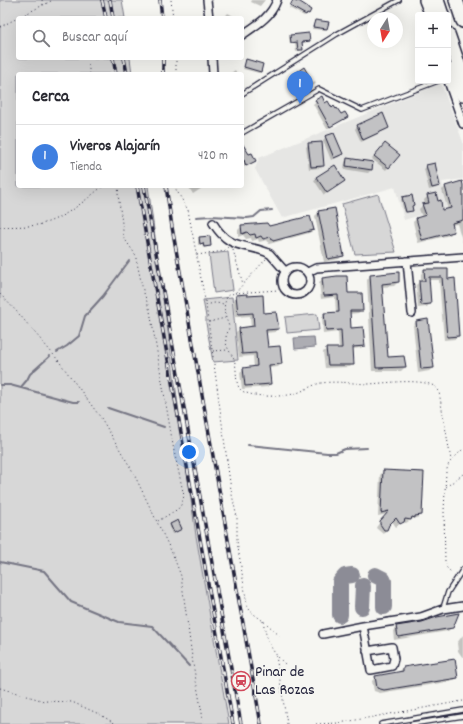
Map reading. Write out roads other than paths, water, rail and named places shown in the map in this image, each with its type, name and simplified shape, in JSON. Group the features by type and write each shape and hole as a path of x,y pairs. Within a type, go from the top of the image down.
{"highway":[{"path":"426,0 431,12"},
{"path":"437,0 441,12"},
{"path":"456,0 463,21"},
{"path":"451,43 463,78"},
{"path":"451,65 463,95"}],"street":[{"path":"207,0 209,16"},
{"path":"244,34 260,24 269,15 278,0"},
{"path":"422,0 426,12"},
{"path":"212,60 213,72"},
{"path":"449,84 463,124"},
{"path":"213,223 220,234 230,242 262,250 270,254 285,271"},
{"path":"308,272 316,268 463,257"},
{"path":"407,261 412,313"},
{"path":"296,266 308,272 310,276 310,284 303,294 291,295 284,289 282,285 282,275 285,271 296,266"},
{"path":"323,634 421,617 443,609 463,606"},
{"path":"363,626 368,651"}],"lane":[{"path":"244,93 337,34 399,0"},
{"path":"244,131 319,89 362,110 430,84"},
{"path":"443,609 448,592 463,568"},
{"path":"381,724 463,710"},
{"path":"412,724 463,716"}],"waterway":[{"path":"196,217 211,216 247,218 254,217 261,211 272,210"},
{"path":"57,352 79,336 85,316 103,296 129,261"},
{"path":"21,387 30,374 50,356"},
{"path":"0,385 10,385 73,402 79,402"},
{"path":"108,408 164,427"},
{"path":"248,445 327,453 336,453 345,449 367,448"},
{"path":"0,562 44,571 71,602 119,622 152,626 189,666"}],"railway":[{"path":"102,0 106,16"},
{"path":"110,0 113,16"},
{"path":"160,0 162,16"},
{"path":"113,60 116,72"},
{"path":"124,60 127,72"},
{"path":"163,60 163,72"},
{"path":"137,188 233,724"},
{"path":"144,188 241,724"},
{"path":"166,188 261,724"}],"place":[{"name":"Viveros Alajarín","path":"300,104"},
{"name":"Pinar de Las Rozas","path":"241,681"}]}
